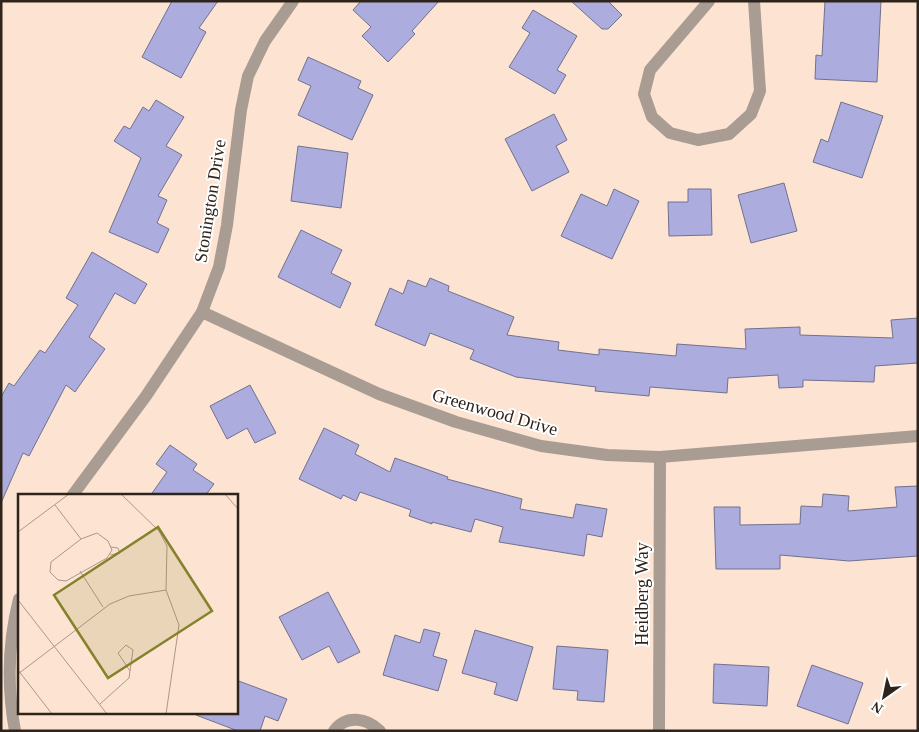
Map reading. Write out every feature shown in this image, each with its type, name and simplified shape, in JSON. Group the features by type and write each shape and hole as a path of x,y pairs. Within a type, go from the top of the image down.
{"street":[{"name":"Stonington Drive","path":"73,494 146,396 202,312 219,266 227,225 241,110 248,76 265,41 293,1"},
{"path":"708,1 650,70 644,94 652,117 670,133 698,140 729,134 751,114 760,91 754,1"},
{"name":"Greenwood Drive","path":"202,312 379,394 456,422 541,446 660,458 918,436"},
{"name":"Heidberg Way","path":"659,731 660,458"},
{"path":"15,731 11,709 10,666 14,618 18,603"},
{"path":"334,731 344,722 354,720 364,720 373,724 380,731"}],"building":[{"path":"172,1 218,1 199,28 206,32 181,78 142,57"},
{"path":"361,1 439,1 412,31 415,34 388,62 362,36 371,27 353,10"},
{"path":"571,1 608,1 622,15 608,29 602,29"},
{"path":"825,1 881,1 877,82 815,79 816,55 822,56"},
{"path":"533,10 577,36 557,70 566,75 555,94 509,67 530,33 522,28"},
{"path":"308,57 361,81 358,88 373,95 352,140 298,115 311,86 298,80"},
{"path":"156,100 184,117 166,146 182,155 158,196 167,200 157,223 169,229 158,253 109,232 141,158 114,141 124,126 130,129 143,107 149,111"},
{"path":"841,102 883,116 862,178 813,162 821,139 828,142"},
{"path":"554,114 567,140 556,146 569,172 532,191 505,139"},
{"path":"298,146 348,153 341,208 291,201"},
{"path":"784,183 797,231 751,243 738,195"},
{"path":"614,189 639,201 612,259 561,236 581,194 607,206"},
{"path":"688,189 711,189 712,235 669,236 668,202 688,202"},
{"path":"301,230 342,250 331,273 351,283 340,308 278,277"},
{"path":"92,252 147,284 135,304 115,293 89,337 105,349 75,392 66,385 29,456 23,453 1,503 1,397 9,383 14,386 40,350 45,353 78,305 66,298"},
{"path":"430,278 449,286 448,291 514,317 507,335 559,342 558,350 599,355 599,349 676,356 677,344 746,349 745,329 800,327 800,335 893,338 891,320 918,318 918,363 875,366 874,382 803,380 803,387 779,388 778,375 728,378 727,393 650,387 649,396 595,391 596,387 516,377 470,359 474,350 430,333 425,346 375,325 390,288 403,294 408,280 426,287"},
{"path":"250,385 276,433 255,443 247,428 227,439 210,406"},
{"path":"324,428 359,445 355,454 390,472 395,458 448,477 447,479 522,499 520,509 573,518 576,504 607,509 602,537 587,534 584,556 499,542 503,527 475,519 471,532 432,522 432,524 409,516 411,510 360,492 356,501 343,495 341,499 299,479"},
{"path":"170,445 197,464 193,470 214,484 206,494 151,494 167,472 156,464"},
{"path":"918,486 918,556 849,561 780,555 780,569 716,569 714,507 740,507 740,525 800,524 801,506 822,507 823,494 849,496 848,511 897,507 895,487"},
{"path":"328,592 360,652 338,663 329,646 302,660 279,617"},
{"path":"424,629 440,633 433,656 447,660 438,691 383,675 395,635 420,643"},
{"path":"475,630 533,647 517,701 494,694 497,683 462,673"},
{"path":"557,646 608,650 604,702 577,700 578,691 553,689"},
{"path":"714,664 769,667 767,706 713,703"},
{"path":"812,665 863,683 848,724 797,706"},
{"path":"238,681 287,699 278,721 265,716 260,731 238,731 196,715 238,714"}]}
